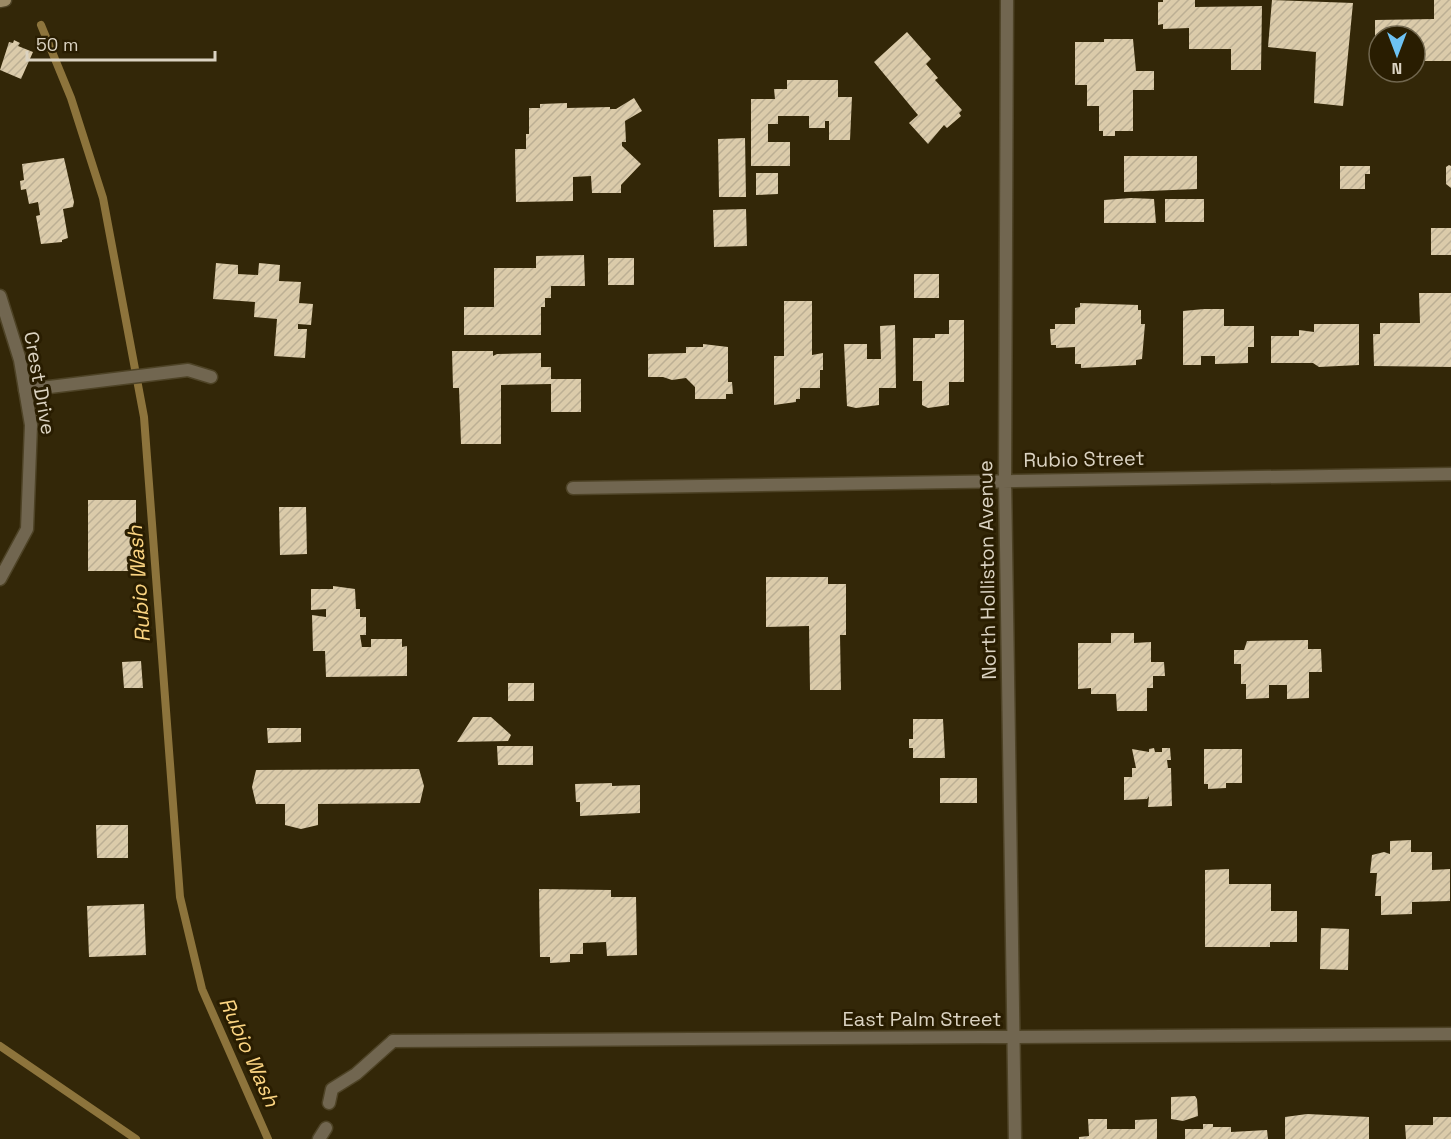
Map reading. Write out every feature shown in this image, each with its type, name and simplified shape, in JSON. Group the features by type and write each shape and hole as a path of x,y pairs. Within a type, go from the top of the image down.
{"main road":[{"path":"0,1 5,0"}],"street":[{"name":"North Holliston Avenue","path":"1007,0 1005,479 1015,1139"},
{"name":"Crest Drive","path":"0,296 20,360 31,425 27,529 0,579"},
{"path":"25,390 188,370 212,377"},
{"name":"Rubio Street","path":"573,488 1005,479 1451,474"},
{"name":"East Palm Street","path":"329,1103 332,1089 357,1074 393,1041 1451,1034"}],"building":[{"path":"1163,0 1195,0 1195,7 1262,6 1261,70 1231,70 1231,49 1189,49 1189,28 1163,29 1163,24 1158,25 1158,2 1163,2"},
{"path":"1272,0 1353,3 1343,106 1314,103 1316,52 1268,47"},
{"path":"1434,0 1451,0 1451,61 1427,61 1427,24 1375,24 1375,20 1434,19"},
{"path":"907,32 931,59 926,64 938,78 935,80 962,110 959,113 961,116 947,128 944,125 928,144 909,123 918,115 874,62"},
{"path":"1104,39 1133,39 1136,71 1154,71 1154,90 1133,90 1133,131 1115,131 1115,136 1103,136 1103,131 1099,131 1099,106 1087,106 1087,85 1075,85 1075,42 1104,42"},
{"path":"14,40 20,43 18,46 33,52 21,79 0,70 9,42 13,43"},
{"path":"787,80 838,80 838,97 852,97 850,140 829,140 829,121 825,121 825,128 809,128 809,116 778,116 778,124 768,124 768,142 790,142 790,166 751,166 751,99 775,99 774,89 787,89"},
{"path":"634,98 642,111 625,121 626,142 622,142 622,146 641,164 621,185 621,193 592,193 591,176 573,177 573,201 516,202 515,149 526,149 526,134 529,134 529,108 540,108 540,104 567,103 567,108 610,107 610,109 616,109"},
{"path":"745,138 746,197 719,197 718,139"},
{"path":"1124,156 1197,156 1197,189 1124,192"},
{"path":"64,158 74,202 73,207 63,209 68,238 62,242 41,244 36,216 40,215 38,202 29,204 26,189 21,190 20,181 24,180 22,164"},
{"path":"1340,166 1370,166 1370,174 1365,174 1365,189 1340,189"},
{"path":"1451,166 1451,188 1446,184 1446,167"},
{"path":"756,173 778,173 778,194 756,195"},
{"path":"1154,199 1156,223 1104,223 1104,200"},
{"path":"1165,199 1204,199 1204,222 1165,222"},
{"path":"746,209 747,246 714,247 713,210"},
{"path":"1431,228 1451,228 1451,255 1431,255"},
{"path":"584,255 585,286 551,286 551,298 545,298 545,307 541,307 541,335 464,335 464,307 494,307 494,268 536,268 536,256"},
{"path":"608,258 634,258 634,285 608,285"},
{"path":"216,263 238,265 238,274 258,275 259,263 280,265 279,281 301,282 299,303 313,304 311,325 298,324 298,329 307,329 305,358 274,356 277,319 254,317 255,302 213,299"},
{"path":"914,274 939,274 939,298 914,298"},
{"path":"1419,293 1451,293 1451,367 1374,366 1373,334 1380,334 1380,323 1420,323"},
{"path":"784,301 812,301 812,355 823,353 823,370 820,370 820,388 800,388 800,399 796,399 796,402 774,405 774,356 784,356"},
{"path":"1080,303 1138,305 1138,310 1141,310 1141,324 1145,324 1142,359 1136,360 1136,365 1081,368 1081,364 1075,364 1075,347 1056,348 1056,345 1051,345 1050,329 1055,329 1055,324 1075,324 1075,308 1080,307"},
{"path":"1224,309 1224,326 1254,326 1254,347 1248,347 1248,363 1215,364 1215,356 1201,356 1201,365 1183,365 1183,311"},
{"path":"949,320 964,320 964,382 949,382 949,405 928,408 922,405 922,381 913,381 913,338 935,338 935,334 949,334"},
{"path":"1314,324 1359,324 1359,365 1319,367 1313,363 1271,363 1271,336 1299,336 1299,330 1314,332"},
{"path":"895,325 896,388 879,388 879,405 856,408 847,406 844,344 867,344 867,359 881,359 880,326"},
{"path":"703,344 728,347 728,382 732,382 733,394 726,394 726,399 695,399 695,387 686,378 672,380 663,377 648,377 648,354 686,353 686,347 703,347"},
{"path":"452,351 493,351 493,356 541,353 541,367 551,367 551,379 581,379 581,412 551,412 551,384 501,385 501,444 461,444 459,388 453,388"},
{"path":"88,500 136,500 136,571 88,571"},
{"path":"279,507 306,507 307,554 280,555"},
{"path":"766,577 828,577 828,584 846,584 846,635 840,635 841,690 810,690 809,626 766,627"},
{"path":"333,586 355,589 356,609 360,609 360,617 366,617 366,635 360,635 362,647 371,647 371,639 402,639 402,647 407,646 407,676 326,677 325,651 313,651 312,615 326,617 326,609 311,610 311,589 333,589"},
{"path":"1111,633 1134,633 1134,643 1151,642 1151,662 1164,662 1165,676 1153,676 1153,688 1147,688 1147,711 1117,711 1116,694 1091,694 1091,688 1078,689 1078,643 1111,643"},
{"path":"1308,640 1308,649 1321,649 1322,672 1309,672 1309,698 1287,699 1287,685 1269,685 1269,698 1246,699 1246,684 1241,684 1241,664 1234,664 1234,650 1244,650 1247,641"},
{"path":"141,661 143,688 124,688 122,662"},
{"path":"508,683 534,683 534,701 508,701"},
{"path":"473,717 491,717 511,735 508,741 457,742"},
{"path":"913,719 943,719 945,758 913,758 913,748 909,748 909,739 913,739"},
{"path":"267,728 301,728 301,742 268,743"},
{"path":"497,746 533,746 533,765 498,765"},
{"path":"1154,748 1155,752 1162,752 1162,748 1170,748 1171,760 1167,760 1168,768 1171,768 1172,806 1148,807 1149,796 1147,799 1124,800 1124,777 1132,777 1132,768 1136,768 1132,749 1149,752 1149,749"},
{"path":"1204,749 1242,749 1242,783 1226,783 1226,788 1208,789 1208,784 1204,784"},
{"path":"419,769 424,786 420,803 318,804 318,825 301,829 285,825 285,804 256,804 252,787 256,770"},
{"path":"940,778 977,778 977,803 940,803"},
{"path":"612,783 612,786 640,785 640,813 580,816 580,802 576,802 575,784"},
{"path":"96,825 128,825 128,858 97,858"},
{"path":"1411,840 1411,852 1432,852 1432,870 1450,869 1450,901 1412,902 1412,914 1381,915 1381,896 1375,896 1377,873 1370,873 1372,855 1384,852 1390,854 1390,841"},
{"path":"1229,869 1229,884 1271,884 1271,911 1297,911 1297,942 1270,942 1270,947 1205,947 1205,870"},
{"path":"539,889 611,890 611,897 636,897 637,955 607,956 606,942 583,943 583,954 570,954 570,962 550,963 550,957 540,957"},
{"path":"144,904 146,955 89,957 87,906"},
{"path":"1321,928 1349,929 1348,970 1320,969"},
{"path":"1195,1096 1198,1116 1183,1121 1171,1119 1171,1097"},
{"path":"1307,1114 1369,1117 1369,1139 1285,1139 1285,1117"},
{"path":"1433,1117 1451,1117 1451,1139 1406,1139 1405,1125 1433,1125"},
{"path":"1088,1119 1107,1119 1107,1129 1135,1129 1135,1120 1157,1119 1157,1139 1079,1139 1079,1137 1089,1136"},
{"path":"1203,1124 1213,1124 1213,1127 1231,1127 1231,1132 1267,1130 1268,1139 1185,1139 1185,1129 1203,1129"}],"waterway":[{"name":"Rubio Wash","path":"41,25 71,98 103,198 144,417 180,897 202,989 268,1139"},
{"path":"0,1046 136,1139"}]}
